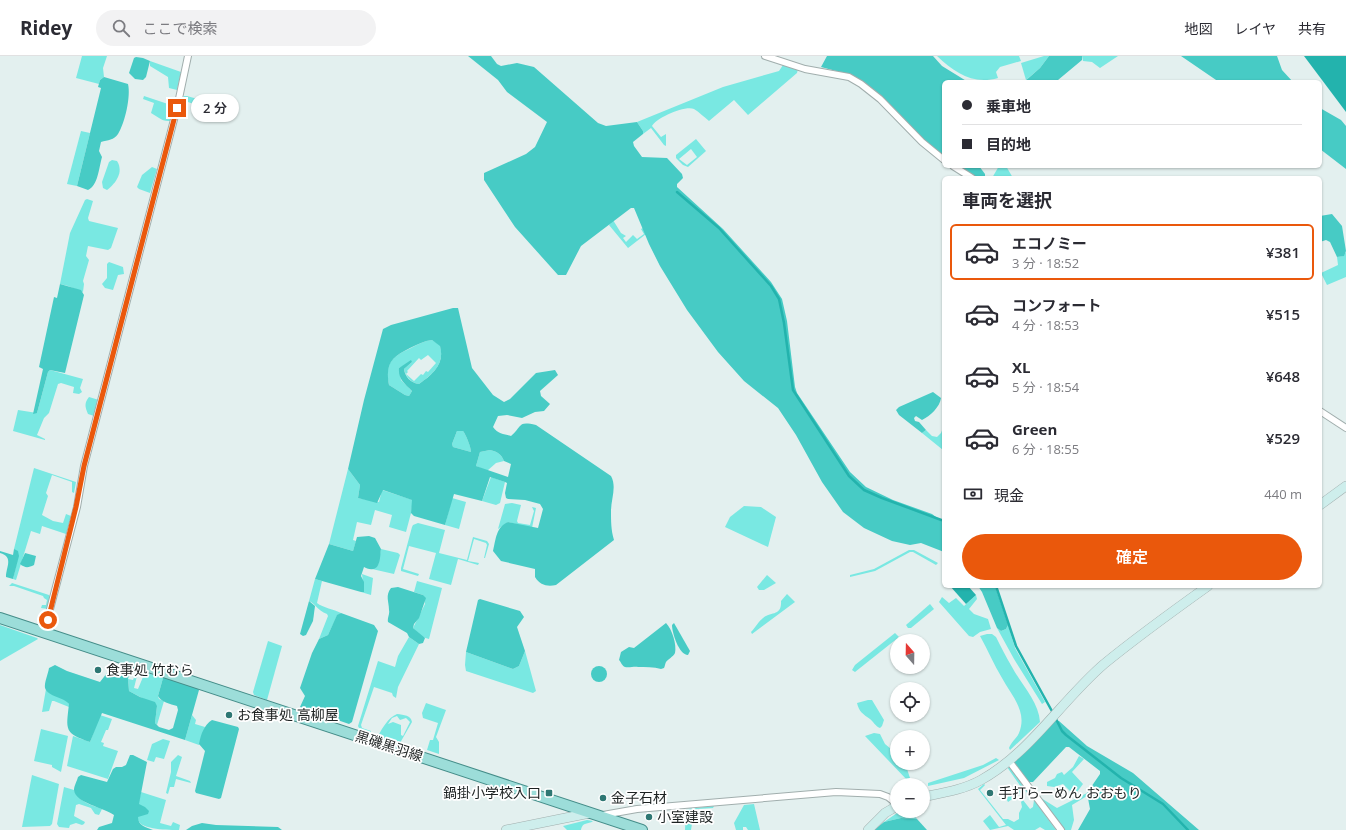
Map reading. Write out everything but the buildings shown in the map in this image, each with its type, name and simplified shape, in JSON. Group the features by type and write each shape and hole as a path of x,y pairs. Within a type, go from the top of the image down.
{"main road":[{"name":"黒磯黒羽線","path":"0,618 642,830"}],"street":[{"path":"44,632 76,507 84,466 177,108 188,56"},
{"path":"765,56 805,69 849,77 861,84 880,99 922,142 942,158"},
{"path":"956,168 969,176"},
{"path":"1322,412 1346,428"},
{"path":"1322,504 1346,486"},
{"path":"930,795 968,786 981,780 1009,760 1104,664 1205,588"},
{"path":"1009,760 1061,830"},
{"path":"506,830 637,809 836,792 880,794 890,799"},
{"path":"868,830 890,810"}],"shaded area":[{"path":"82,56 107,56 103,68 104,77 100,80 99,84 76,78"},
{"path":"468,56 491,56 497,64 501,66 517,63 534,67 598,123 606,126 637,122 643,131 643,134 633,142 634,146 642,157 667,158 682,174 683,178 677,184 677,187 723,229 771,282 782,299 787,321 797,393 850,472 866,487 893,500 932,514 942,522 942,551 921,543 910,545 892,541 864,528 843,512 822,482 796,435 778,408 744,381 718,352 687,310 660,266 634,208 631,208 581,246 566,275 558,275 515,227 484,180 484,173 526,154 535,147 547,122 507,92 498,80"},
{"path":"827,56 933,56 942,66 965,80 942,80 942,155 922,139 881,97 863,82 851,75 821,67"},
{"path":"937,56 1019,56 1021,61 1000,67 996,72 998,78 980,80 965,76 951,68"},
{"path":"1044,56 1049,56 1040,68 1026,80 1021,63"},
{"path":"1049,56 1082,56 1082,60 1058,80 1026,80 1040,68"},
{"path":"1082,56 1118,56 1100,68 1092,62 1083,61"},
{"path":"1181,56 1277,56 1282,70 1291,80 1216,80"},
{"path":"1304,56 1346,56 1346,112"},
{"path":"136,57 150,61 146,77 143,80 135,79 129,73 134,58"},
{"path":"150,61 181,72 177,90 169,88 168,77 150,66"},
{"path":"783,65 798,69 797,73 748,115 734,100 709,121 700,113 690,108 671,113 659,119 652,126 661,137 666,134 666,146 651,128 643,134 643,131 637,122 723,87 779,71"},
{"path":"104,77 128,84 129,95 127,109 121,129 113,139 101,142 99,151 102,157 98,176 94,185 88,190 77,186 101,88 98,87 100,80"},
{"path":"144,96 171,105 173,108 170,121 162,120 151,113 154,103 143,99"},
{"path":"184,96 201,100 199,106 188,102 186,109 180,107"},
{"path":"1322,109 1341,120 1346,126 1346,169 1322,151"},
{"path":"81,131 90,133 77,186 67,184"},
{"path":"696,139 706,151 688,167 683,165 676,158 676,155","holes":["691,149 697,157 687,165 679,159"]},
{"path":"112,160 117,161 120,169 116,181 107,190 103,188 102,182 109,162"},
{"path":"152,167 157,169 150,193 137,187 142,175"},
{"path":"960,168 980,168 985,174 985,176 973,176"},
{"path":"998,168 1007,168 1012,176 993,176"},
{"path":"87,199 93,201 88,218 89,221 118,228 111,248 108,250 88,246 86,256 89,260 83,281 83,292 60,284 70,233 85,200"},
{"path":"1332,214 1342,226 1346,251 1344,256 1337,257 1330,242 1326,240 1322,241 1322,216"},
{"path":"613,220 621,233 626,236 623,238 626,242 633,235 637,239 644,234 641,229 643,228 646,234 628,248 609,225"},
{"path":"1346,252 1346,277 1327,285 1322,273 1338,265 1337,257 1343,256"},
{"path":"109,262 123,267 124,274 118,275 113,290 105,288 102,284 107,278 107,264"},
{"path":"60,284 81,290 84,295 65,373 50,370 48,372 37,413 33,414 43,369 39,367 54,297 57,298"},
{"path":"453,308 458,308 472,368 493,395 504,402 510,399 536,373 555,370 558,375 540,391 541,396 550,404 544,411 535,412 522,418 507,415 498,416 493,427 499,432 511,436 523,424 536,425 611,476 614,484 611,515 614,540 556,585 550,586 539,582 535,577 535,569 501,561 493,551 497,534 504,524 508,522 538,528 543,509 540,504 525,500 506,498 505,493 507,483 505,482 490,477 482,501 454,494 445,525 414,516 411,513 412,500 383,490 377,503 358,498 360,485 348,469 364,400 383,329 391,325","holes":["432,340 440,346 441,358 437,368 419,384 411,381 405,372 404,369 412,362 411,360 399,368 399,375 412,391 409,396 389,385 388,371 394,358 416,345","457,431 463,431 466,435 471,452 453,447 452,444","490,450 499,454 504,461 511,464 508,477 476,466 480,452"]},
{"path":"432,340 440,345 441,358 437,368 419,384 411,381 406,374 414,381 421,374 423,375 426,371 428,372 436,363 428,355 421,360 419,358 406,374 404,369 412,362 399,368 401,380 412,391 409,396 389,385 389,366 394,358 416,345"},
{"path":"50,370 83,379 80,388 82,392 79,394 73,393 74,387 61,383 58,384 49,413 44,418 37,435 45,440 13,431 18,410 37,413 48,372"},
{"path":"933,392 941,398 937,408 922,420 916,416 914,418 915,421 919,422 926,430 922,433 899,415 896,410 899,407"},
{"path":"89,397 99,400 94,416 88,414 86,409 87,399"},
{"path":"926,430 932,436 937,437 942,430 942,449 922,433"},
{"path":"457,431 463,431 466,435 471,452 453,447 452,444"},
{"path":"490,450 499,454 504,461 496,463 487,471 476,466 480,452"},
{"path":"34,468 76,482 74,493 72,492 72,482 52,475 46,493 48,496 42,515 53,521 63,523 66,514 71,516 66,534 42,526 40,534 31,531 16,580 13,579 18,557 14,549"},
{"path":"348,469 360,485 358,498 379,502 382,490 413,500 406,532 389,527 392,515 375,510 371,525 357,522 353,540 356,541 353,551 329,544"},
{"path":"491,477 505,482 500,503 496,505 482,501"},
{"path":"452,498 466,502 459,529 445,525"},
{"path":"512,503 521,505 517,521 518,523 530,525 534,511 532,507 536,508 532,528 508,522 498,529 505,504"},
{"path":"744,506 761,507 776,517 768,547 725,527 730,517"},
{"path":"418,523 445,530 439,553 467,560 473,537 487,541 489,544 485,558 486,543 474,539 468,561 479,563 478,565 458,559 451,585 429,579 436,553 409,546 403,569 419,574 418,576 401,571 412,527"},
{"path":"369,536 375,538 381,549 380,560 376,568 368,569 364,567 361,576 364,582 364,592 315,579 329,544 353,551 357,537"},
{"path":"14,549 18,551 19,556 13,579 6,577 8,560 7,557 0,553 0,551 13,555"},
{"path":"381,549 398,553 400,555 394,574 372,569 378,565"},
{"path":"909,550 914,550 938,563 936,565 913,552 910,552 875,571 850,577 850,575 874,569"},
{"path":"25,553 36,556 34,565 27,567 20,564"},
{"path":"362,574 373,578 371,595 361,592 364,592"},
{"path":"767,575 776,583 764,590 759,590 757,587"},
{"path":"315,579 322,581 317,603 341,613 337,616 328,635 319,639 328,616 309,601"},
{"path":"417,581 442,588 429,639 422,637 413,628 425,604 423,595 414,592"},
{"path":"12,583 49,595 51,598 48,609 41,608 42,605 46,605 47,600 43,596 14,586 9,586"},
{"path":"398,587 423,595 426,598 419,618 414,624 413,628 425,638 423,643 419,644 409,637 407,633 388,622 388,594 391,588"},
{"path":"952,588 970,588 976,595 966,604"},
{"path":"979,588 996,588 1008,625 1006,629 1001,631 997,628"},
{"path":"787,594 795,602 752,634 751,632 761,620 778,612 781,606 781,601"},
{"path":"976,595 977,599 969,609 974,614 988,619 991,629 980,632 973,637 969,636 939,602 942,597 949,603 956,598 964,606"},
{"path":"480,599 520,611 524,617 517,627 525,651 519,666 513,669 466,652 478,600"},
{"path":"309,601 315,606 313,621 306,635 303,636 300,634"},
{"path":"930,604 934,609 911,628 908,628 906,625"},
{"path":"341,613 374,625 378,631 352,722 349,724 300,707 305,696 300,688 312,653 319,639 328,635 337,615"},
{"path":"666,623 675,642 675,653 666,662 664,668 623,666 619,660 621,652 629,647 634,648"},
{"path":"674,623 690,651 688,655 679,648 672,629 672,625"},
{"path":"0,625 37,638 38,639 0,661"},
{"path":"1008,625 1015,648 1045,702 1042,704 997,628 1001,631 1006,629"},
{"path":"992,634 996,637 1033,700 1039,715 1040,722 1010,750 1009,748 1017,737 1021,725 1020,710 980,636"},
{"path":"409,637 419,644 398,687 396,698 392,693 374,687 361,725 362,728 371,731 370,733 360,730 358,726 378,661 395,667 398,656"},
{"path":"890,637 890,644 855,672 852,670 855,665"},
{"path":"268,641 282,646 267,700 254,695 253,692"},
{"path":"525,651 536,691 533,693 466,671 466,652 513,669 519,666"},
{"path":"55,665 67,671 100,682 107,673 115,676 120,665 138,670 137,673 130,672 128,679 129,691 140,697 155,702 157,706 155,723 159,727 169,730 173,728 178,710 177,706 163,701 158,696 163,678 197,687 199,690 185,740 102,713 90,742 75,736 71,733 67,725 69,704 49,693 45,688 49,668"},
{"path":"599,666 605,668 607,674 605,680 599,682 593,680 591,674 593,668"},
{"path":"142,671 163,678 158,696 159,699 164,701 157,725 155,723 157,706 129,691 128,679 133,680 135,675 137,676 134,688 138,689 143,677 141,675"},
{"path":"46,689 48,692 67,700 69,707 52,701 49,711 42,712"},
{"path":"872,700 884,720 880,728 859,709 857,703"},
{"path":"426,703 446,710 436,737 439,742 439,754 427,750 430,740 433,740 438,723 423,718 422,713"},
{"path":"397,714 407,716 412,722 400,743 378,736 386,723 391,718","holes":["397,716 400,720 406,718 410,722 403,736 401,735 401,725 393,722 388,724 392,718"]},
{"path":"100,715 112,719 101,742 104,743 103,746 118,751 108,779 67,766 73,736 90,742"},
{"path":"192,715 196,720 195,724 205,727 199,745 185,740"},
{"path":"212,720 238,727 239,729 221,798 219,799 196,793 195,791 205,751 199,744 205,727"},
{"path":"1053,720 1059,721 1087,746 1133,773 1199,830 1078,830 1090,809 1087,793 1100,774 1100,771 1069,747 1066,747 1033,782 1027,782 1013,762"},
{"path":"41,729 68,736 61,772 52,767 52,765 34,761"},
{"path":"874,733 880,734 885,744 890,748 890,762 865,736"},
{"path":"163,739 170,741 164,759 156,757 154,762 147,760 152,744"},
{"path":"130,755 147,762 139,804 149,811 148,814 138,817 138,820 145,827 153,830 97,830 99,827 112,823 114,815 85,802 76,795 74,788 78,777 81,775 107,782 113,769 126,765"},
{"path":"178,755 182,757 176,776 190,781 191,783 176,779 174,787 170,787 168,794 166,793 171,772 171,762"},
{"path":"1079,756 1084,759 1072,772 1083,784 1077,792 1072,793 1063,784 1054,787 1047,786 1047,782 1055,778 1057,774 1062,772 1064,775 1073,767"},
{"path":"996,758 999,760 964,778 930,786 930,782 983,765"},
{"path":"1007,767 1011,768 1032,797 1031,798 1025,790 1008,802 1006,798 1021,787"},
{"path":"897,770 907,770 910,778 905,778"},
{"path":"32,775 59,784 52,824 50,826 22,827"},
{"path":"984,784 985,785 980,790 1003,819 1008,819 1014,822 1019,819 1019,813 1022,807 1021,802 1023,800 1030,809 1033,807 1034,800 1056,830 1045,830 1040,827 1035,830 1014,830 1008,826 990,830 983,821 990,815 999,827 1006,825 978,789"},
{"path":"64,787 74,790 82,800 102,809 99,815 95,814 91,808 79,804 76,805 74,816 85,822 84,824 82,825 76,823 70,825 69,828 59,827 57,824"},
{"path":"141,792 166,800 160,823 171,826 173,822 180,825 179,830 150,828 140,823 137,813"},
{"path":"1087,793 1087,796 1072,805 1074,820 1071,830 1065,830 1041,798 1057,808"},
{"path":"754,804 760,830 748,830 746,827 743,827 743,830 736,830 734,823 744,805"},
{"path":"714,806 713,808 697,809 694,811 691,830 685,830 686,809"},
{"path":"890,818 901,818 884,822"},
{"path":"901,818 917,819 927,830 874,830 884,822"},
{"path":"587,820 593,821 584,824 581,830 567,830 563,826"},
{"path":"202,823 216,825 278,827 282,830 186,830 192,826"}],"waterway":[{"path":"677,192 719,228 771,286 779,299 784,323 793,390 849,476 864,490 942,520"},
{"path":"997,588 1016,646 1053,713"},
{"path":"1055,717 1062,731 1066,735 1121,778 1163,804 1188,830"}],"place":[{"name":"食事処 竹むら","path":"98,670"},
{"name":"お食事処 高柳屋","path":"229,715"},
{"name":"鍋掛小学校入口","path":"549,793"},
{"name":"手打らーめん おおもり","path":"990,793"},
{"name":"金子石材","path":"603,798"},
{"name":"小室建設","path":"649,817"}],"route":[{"path":"48,620 76,507 84,466 145,226 177,108"}]}
